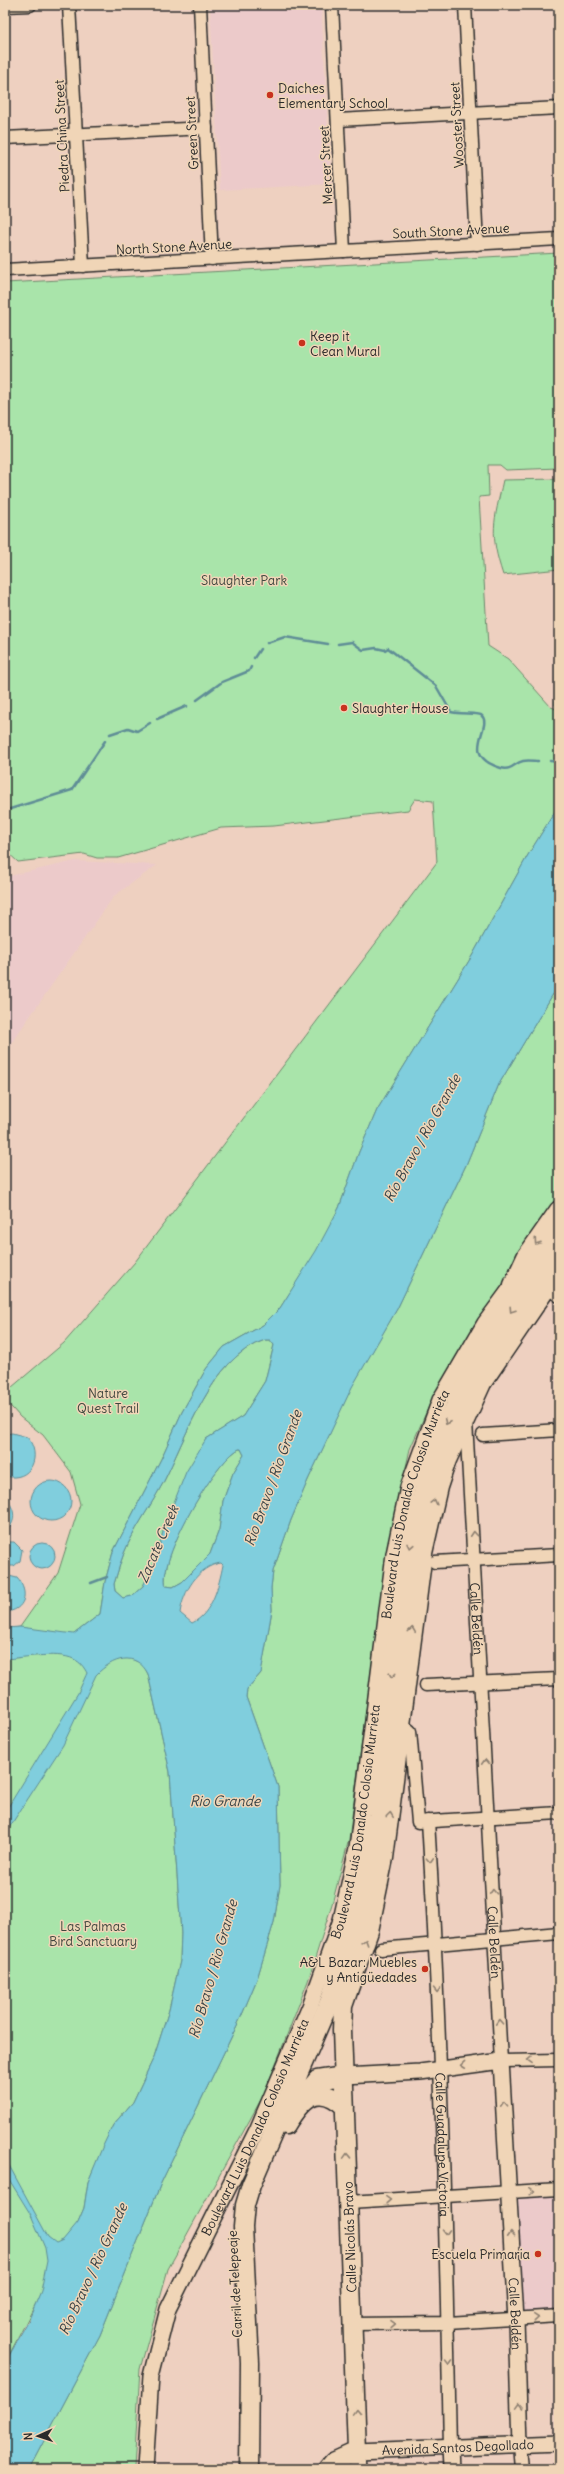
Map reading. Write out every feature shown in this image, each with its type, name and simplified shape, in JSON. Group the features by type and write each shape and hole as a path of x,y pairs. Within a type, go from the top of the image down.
{"highway":[{"path":"513,1285 526,1257 559,1210"},
{"name":"Boulevard Luis Donaldo Colosio Murrieta","path":"249,2469 250,2363 243,2227 245,2205 254,2178 294,2092 330,2000 363,1894 371,1853 401,1605 409,1551 422,1490 430,1461 470,1377 547,1287 559,1239"},
{"name":"Boulevard Luis Donaldo Colosio Murrieta","path":"343,2006 369,1931 384,1858 415,1607 429,1524 447,1460 466,1416 485,1378 559,1270"},
{"path":"343,2052 332,2042 330,2026 348,1963 348,1945"},
{"name":"Calle Nicolás Bravo","path":"343,2006 343,2052 357,2451"},
{"path":"294,2092 317,2080 344,2076"},
{"path":"294,2092 327,2095 345,2107"},
{"name":"Carril de Telepeaje","path":"239,2469 238,2356 232,2225 238,2194 247,2174 283,2100 294,2092"},
{"path":"327,2469 333,2462 357,2451"}],"main road":[{"name":"Boulevard Luis Donaldo Colosio Murrieta","path":"145,2469 151,2376 168,2309 258,2128 311,2004 341,1920 357,1848 394,1554 408,1487 440,1400 485,1323 513,1285 526,1276 547,1287"},
{"path":"344,2076 420,2072 439,2067 501,2061"},
{"name":"Calle Beldén","path":"501,2061 516,2320 520,2444"},
{"name":"Avenida Santos Degollado","path":"357,2451 559,2443"},
{"name":"Calle Guadalupe Victoria","path":"450,2448 451,2469"},
{"name":"Calle Nicolás Bravo","path":"357,2451 358,2469"}],"street":[{"path":"5,6 30,5"},
{"name":"Piedra China Street","path":"70,5 83,266"},
{"name":"Green Street","path":"200,5 212,259"},
{"name":"Mercer Street","path":"332,5 344,251"},
{"name":"Wooster Street","path":"465,5 477,244"},
{"path":"338,120 559,108"},
{"path":"5,138 206,128"},
{"name":"South Stone Avenue","path":"344,251 559,240"},
{"name":"North Stone Avenue","path":"5,270 344,251"},
{"name":"Calle Beldén","path":"466,1416 475,1559 501,2061"},
{"path":"483,1435 559,1430"},
{"path":"435,1562 559,1555"},
{"path":"426,1685 559,1679"},
{"name":"Calle Guadalupe Victoria","path":"401,1724 410,1731 423,1822 436,1945 439,2067 445,2197 450,2448"},
{"path":"423,1822 559,1813"},
{"path":"380,1949 559,1933"},
{"path":"501,2061 559,2060"},
{"path":"349,2202 559,2189"},
{"path":"353,2324 448,2323 516,2320 559,2316"},
{"name":"Calle Beldén","path":"520,2444 522,2469"}],"shaded area":[{"name":"Daiches Elementary School","path":"210,5 321,5 331,184 220,190"},
{"path":"75,861 157,865 114,896 5,1052 5,877"},
{"name":"Escuela Primaria","path":"559,2195 559,2310 520,2314 513,2198"}],"green space":[{"path":"559,253 559,468 506,470 500,465 488,465 489,496 479,497 488,646 508,659 551,707 559,710 559,805 528,855 472,956 377,1110 359,1152 339,1208 317,1251 280,1308 263,1325 224,1347 206,1369 182,1412 161,1459 113,1552 105,1582 100,1614 74,1634 143,1664 148,1674 170,1772 181,1933 180,1961 169,2010 154,2057 133,2102 113,2125 88,2182 84,2208 78,2222 5,2363 5,1629 20,1627 58,1573 80,1504 71,1472 43,1435 20,1417 5,1400 5,1393 64,1343 135,1262 437,862 433,801 415,799 408,810 274,826 221,828 118,858 97,858 84,854 18,862 5,850 5,283"},
{"path":"559,479 559,569 503,575 494,538 494,528 503,480"},
{"path":"556,650 559,650 559,708 555,705"},
{"path":"559,984 559,1197 464,1345 433,1397 410,1449 387,1551 349,1839 332,1904 308,1981 264,2094 168,2269 140,2369 134,2469 29,2469 100,2335 161,2183 241,2017 257,1979 274,1922 280,1885 278,1787 246,1697 247,1689 261,1673 272,1610 271,1588 273,1571 291,1520 352,1386 397,1309 466,1165 499,1084"},
{"path":"265,1340 270,1340 274,1345 265,1381 243,1416 206,1439 165,1525 154,1565 143,1586 132,1596 123,1598 115,1591 114,1584 124,1553 163,1483 191,1422 216,1380 230,1363 246,1349"},
{"path":"241,1449 244,1455 233,1473 223,1501 219,1530 210,1554 182,1582 173,1587 166,1586 166,1573 170,1555 190,1513 216,1472 228,1458"}],"water":[{"name":"Rio Grande","path":"559,805 559,984 499,1084 466,1165 397,1309 352,1387 308,1480 291,1520 273,1571 271,1588 272,1610 261,1673 247,1689 246,1697 278,1787 280,1885 274,1922 257,1979 241,2017 161,2183 100,2335 29,2469 5,2469 5,2363 27,2324 41,2291 47,2261 45,2248 31,2215 5,2173 5,2158 48,2237 56,2243 63,2240 78,2222 84,2208 88,2182 113,2125 133,2102 154,2057 169,2010 180,1961 181,1933 170,1772 148,1674 143,1666 137,1662 130,1659 116,1661 109,1664 96,1675 63,1745 5,1834 5,1812 78,1693 87,1673 83,1666 78,1662 62,1656 52,1655 5,1659 5,1628 20,1627 74,1634 100,1614 105,1582 113,1552 161,1459 182,1412 206,1369 224,1347 263,1325 280,1308 316,1251 339,1208 359,1152 377,1110 472,956 528,855","holes":["265,1340 270,1340 274,1345 265,1381 243,1416 206,1439 186,1472 165,1525 154,1565 143,1586 132,1596 123,1598 115,1591 114,1584 124,1553 163,1483 191,1422 216,1380 230,1363 246,1349","239,1449 241,1449 244,1455 233,1473 223,1501 219,1530 210,1554 182,1582 173,1587 166,1586 166,1573 170,1556 179,1535 203,1491 228,1458","221,1563 223,1565 217,1590 205,1613 192,1623 180,1613 184,1597 193,1581 205,1569"]},
{"path":"12,1433 27,1437 32,1444 34,1452 32,1466 28,1471 22,1475 14,1477 5,1476 5,1434"},
{"path":"55,1481 62,1484 68,1490 71,1501 70,1509 62,1518 55,1521 47,1521 40,1518 32,1509 31,1497 34,1490 43,1482"},
{"path":"5,1498 9,1502 14,1515 12,1524 5,1532"},
{"path":"5,1542 14,1542 22,1550 20,1561 14,1566 5,1566"},
{"path":"42,1543 51,1547 55,1556 51,1565 42,1569 33,1565 29,1556 33,1547"},
{"path":"5,1575 17,1578 21,1583 24,1595 21,1604 17,1608 12,1611 5,1612"}],"waterway":[{"path":"267,643 285,637 328,644"},
{"path":"338,644 352,642 363,650 376,648 385,650 388,648 436,686 451,712 481,715 484,720 484,726 479,748 481,756 488,762 505,769 523,761 538,761"},
{"path":"254,658 260,649"},
{"path":"197,700 222,682 249,671 251,667"},
{"path":"157,719 187,706"},
{"path":"110,734 128,728 137,731 150,723"},
{"path":"10,809 72,790 105,741"},
{"path":"550,761 559,762"},
{"path":"91,1583 107,1577"}],"place":[{"name":"Daiches Elementary School","path":"270,95"},
{"name":"Keep it Clean Mural","path":"302,343"},
{"name":"Slaughter House","path":"344,708"},
{"name":"A&L Bazar: Muebles y Antigüedades","path":"425,1969"},
{"name":"Escuela Primaria","path":"538,2254"}],"park label":[{"name":"Slaughter Park","path":"244,580"},
{"name":"Nature Quest Trail","path":"108,1400"},
{"name":"Las Palmas Bird Sanctuary","path":"93,1934"}],"water label":[{"name":"Río Bravo / Rio Grande","path":"422,1138"},
{"name":"Río Bravo / Rio Grande","path":"273,1478"},
{"name":"Zacate Creek","path":"158,1544"},
{"name":"Río Bravo / Rio Grande","path":"213,1969"},
{"name":"Río Bravo / Rio Grande","path":"93,2269"}]}
